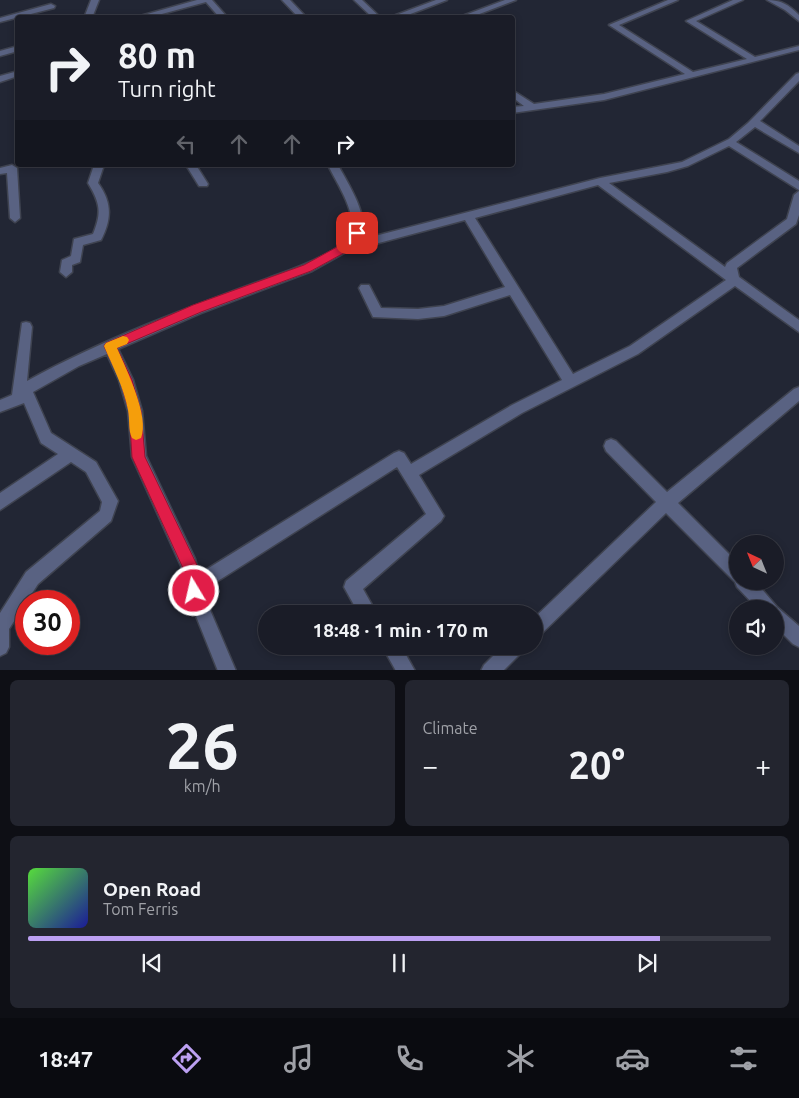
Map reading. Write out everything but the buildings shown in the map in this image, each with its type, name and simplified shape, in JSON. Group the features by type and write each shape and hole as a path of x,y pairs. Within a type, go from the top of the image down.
{"street":[{"path":"89,15 95,0"},
{"path":"147,15 203,0 221,15"},
{"path":"286,0 301,15"},
{"path":"358,0 375,15"},
{"path":"400,15 443,0"},
{"path":"469,15 512,0"},
{"path":"674,0 613,25 692,75"},
{"path":"739,0 690,21 753,59"},
{"path":"770,0 785,3 799,19"},
{"path":"18,15 51,6"},
{"path":"0,20 15,16"},
{"path":"515,110 604,97 799,48"},
{"path":"0,54 15,49"},
{"path":"0,78 15,74"},
{"path":"352,241 375,240 600,181 685,164 729,142 754,122 799,76"},
{"path":"515,95 532,107"},
{"path":"754,122 799,150"},
{"path":"729,142 799,186"},
{"path":"0,171 15,166 15,218"},
{"path":"66,272 66,263 76,259 78,242 97,237 106,216 104,199 93,183 98,167"},
{"path":"192,167 203,184"},
{"path":"23,397 25,389 74,362 197,309 308,268 350,245 357,233 356,211 334,167"},
{"path":"600,181 799,327"},
{"path":"734,281 731,266 796,223 799,195"},
{"path":"468,216 570,382"},
{"path":"409,473 517,408 634,350 734,281"},
{"path":"364,288 377,313 418,314 444,311 514,289"},
{"path":"0,647 1,627 32,578 106,516 110,501 91,467 46,438 23,397 26,327"},
{"path":"110,346 126,380 135,411 139,457 189,565 193,587 227,670"},
{"path":"543,620 666,502 799,393"},
{"path":"0,406 23,397"},
{"path":"611,446 729,567"},
{"path":"0,502 71,454"},
{"path":"193,587 399,458 436,516 352,587 363,605"},
{"path":"752,590 761,600"},
{"path":"784,623 799,638"},
{"path":"396,655 406,670"},
{"path":"490,670 506,655"}],"slow traffic":[{"path":"123,340 110,346 126,380 135,411 136,434"}],"route":[{"path":"194,591 189,565 139,457 135,411 126,380 110,346 197,309 308,268 350,245 357,233"}]}
